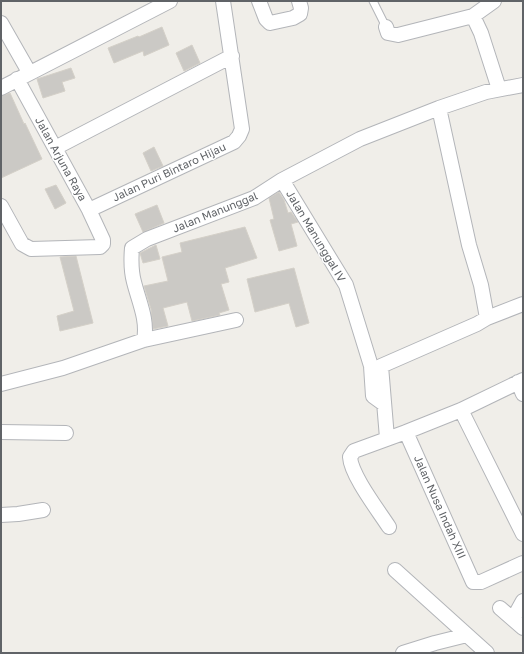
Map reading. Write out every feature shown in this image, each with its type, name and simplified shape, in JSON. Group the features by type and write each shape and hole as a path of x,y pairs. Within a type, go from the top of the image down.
{"street":[{"path":"1,88 29,72 170,1"},
{"name":"Jalan Puri Bintaro Hijau","path":"89,210 234,142 239,136 242,129 223,1"},
{"path":"260,1 266,19 270,23 293,18 300,14 301,8 299,1"},
{"path":"386,27 388,33 398,35 473,16 494,1"},
{"path":"473,16 481,33 499,89"},
{"path":"1,23 29,72"},
{"path":"55,148 232,56"},
{"name":"Jalan Arjuna Raya","path":"1,206 22,244 31,249 100,247 103,244 103,240 89,210 17,79"},
{"name":"Jalan Manunggal","path":"144,340 145,320 134,281 131,259 132,248 147,239 254,198 282,180 360,139 439,108 499,89 523,85"},
{"path":"439,108 469,244 481,286 487,318"},
{"name":"Jalan Manunggal IV","path":"282,180 346,285 371,366 373,396 384,404"},
{"path":"387,438 381,366 477,324 487,318 523,304"},
{"path":"1,384 63,368 144,340 236,320"},
{"path":"389,527 350,464 350,456 354,451 406,432 521,385"},
{"path":"461,410 523,534"},
{"path":"1,432 66,433"},
{"name":"Jalan Nusa Indah XIII","path":"406,432 473,582 481,582 523,563"},
{"path":"1,515 42,510"},
{"path":"394,570 487,653"},
{"path":"500,608 518,624 523,601"},
{"path":"403,653 467,635"}],"lane":[{"path":"374,1 386,27"}],"building":[{"path":"162,27 169,45 144,56 143,51 114,63 108,48"},
{"path":"192,45 200,63 184,71 176,53"},
{"path":"71,68 75,78 62,82 65,91 43,98 37,79"},
{"path":"10,93 42,159 1,178 1,96"},
{"path":"154,147 163,166 151,171 143,153"},
{"path":"56,185 66,203 55,209 45,189"},
{"path":"279,192 284,200 288,213 291,212 298,222 291,224 297,246 279,251 270,220 274,219 269,198"},
{"path":"157,205 164,223 143,232 135,214"},
{"path":"245,227 257,258 225,268 229,282 221,284 229,310 219,313 220,315 192,321 187,302 163,308 168,326 153,329 151,309 144,286 168,281 162,257 182,252 180,243"},
{"path":"156,245 160,259 143,263 140,253"},
{"path":"76,256 93,323 60,331 57,316 74,311 60,257"},
{"path":"294,268 309,323 296,327 289,303 255,312 247,279"}]}
